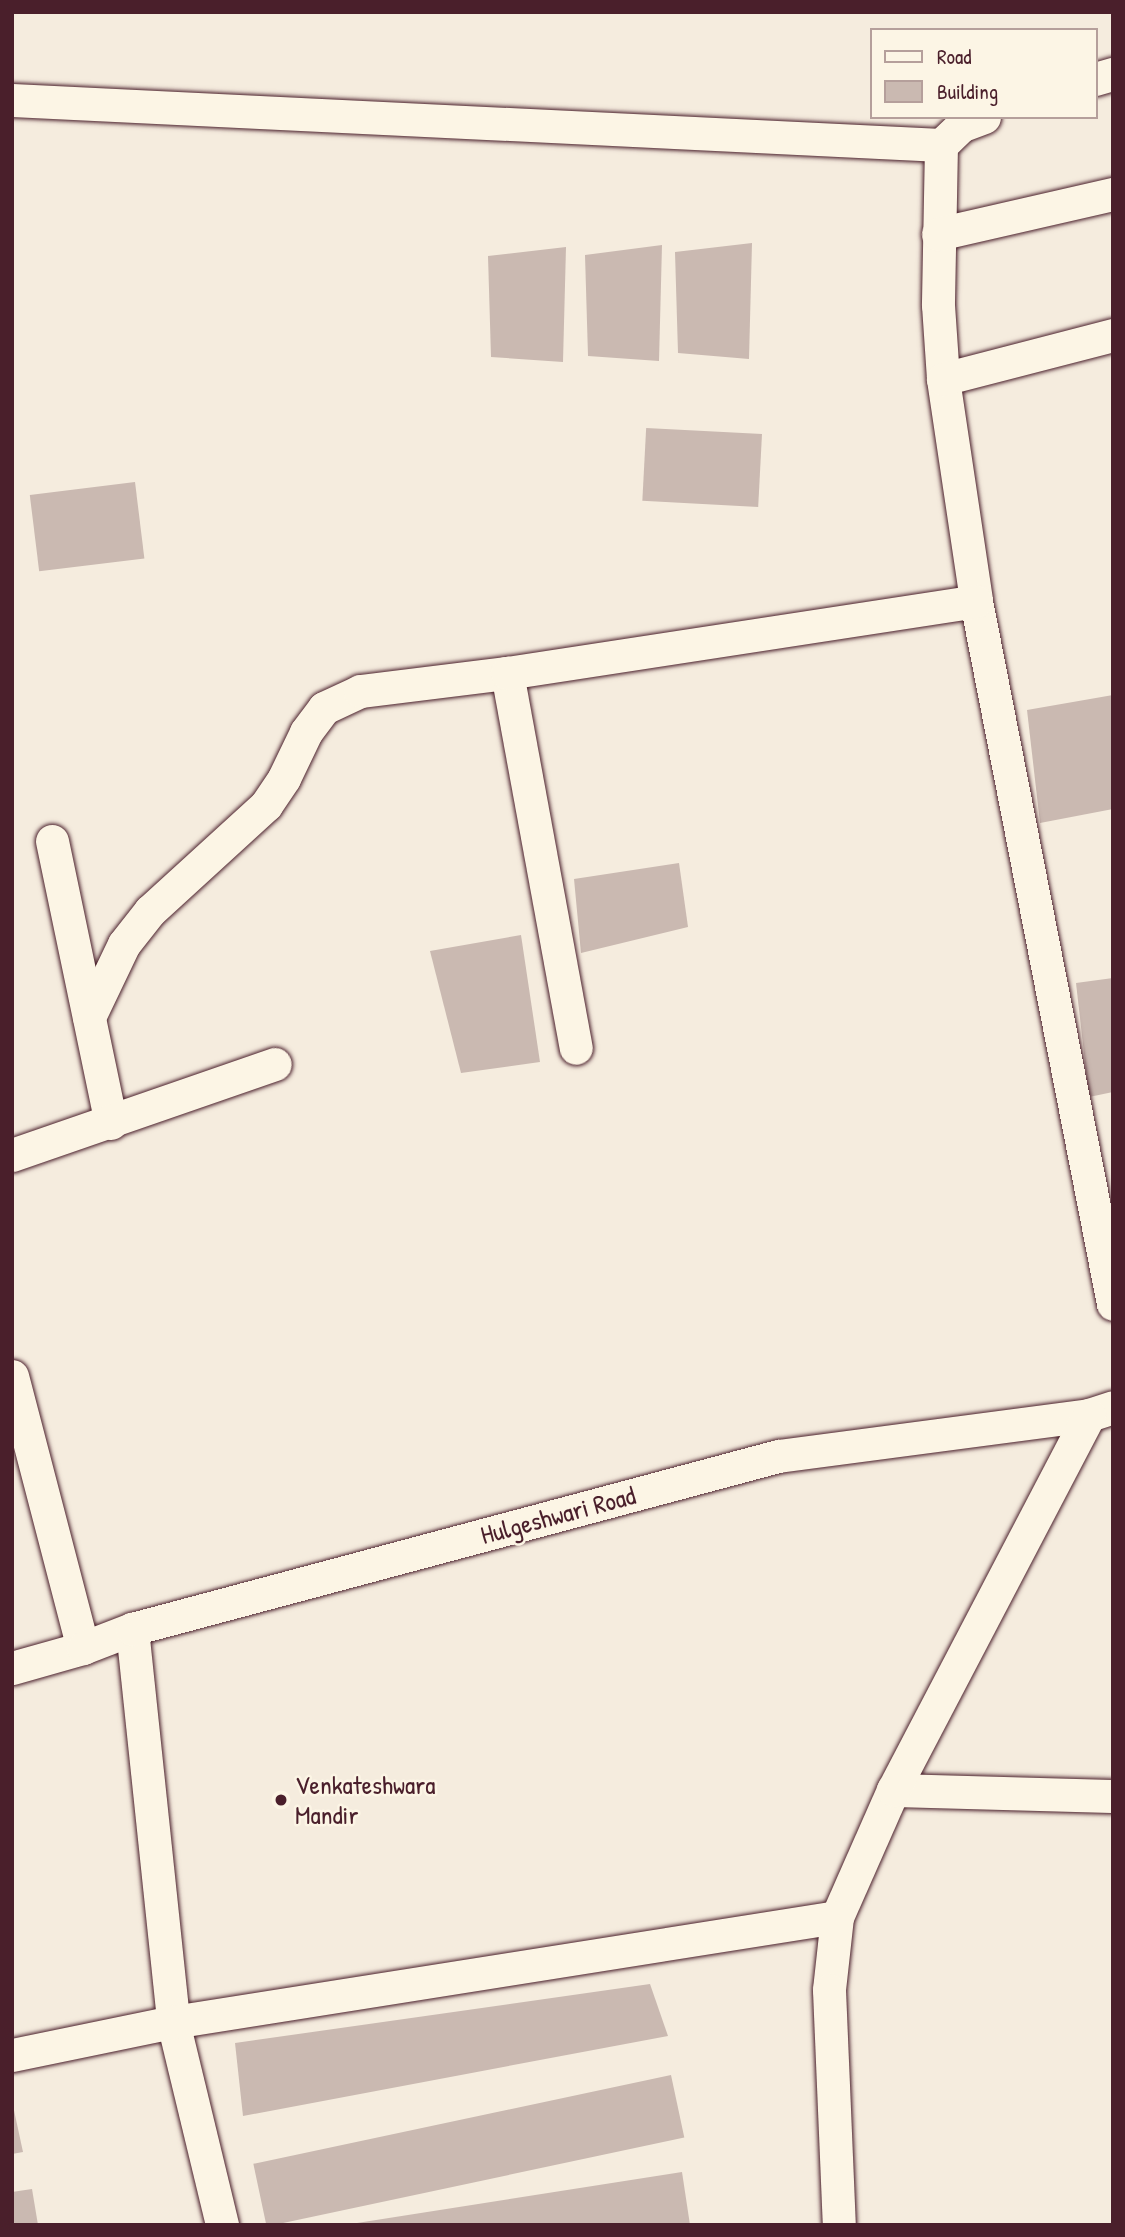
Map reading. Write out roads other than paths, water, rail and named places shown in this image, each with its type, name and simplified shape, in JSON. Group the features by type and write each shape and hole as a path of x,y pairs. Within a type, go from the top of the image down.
{"street":[{"path":"12,100 940,145 961,126 979,119"},
{"path":"940,145 938,234 943,379 976,601 1113,1304"},
{"path":"938,234 1113,194"},
{"path":"943,379 1113,335"},
{"path":"89,1017 124,944 150,911 266,805 284,779 306,732 324,708 360,691 508,673 976,601"},
{"path":"508,673 576,1048"},
{"path":"52,841 111,1123"},
{"path":"12,1155 111,1123 275,1064"},
{"path":"12,1376 83,1648"},
{"path":"839,2225 829,1990 837,1917 893,1790 1101,1411"},
{"name":"Hulgeshwari Road","path":"12,1668 83,1648 132,1629 778,1456 1101,1411"},
{"path":"132,1629 173,2022 222,2225"},
{"path":"893,1790 1113,1796"},
{"path":"12,2055 173,2022 837,1917"}],"place":[{"name":"Venkateshwara Mandir","path":"281,1800"}]}
